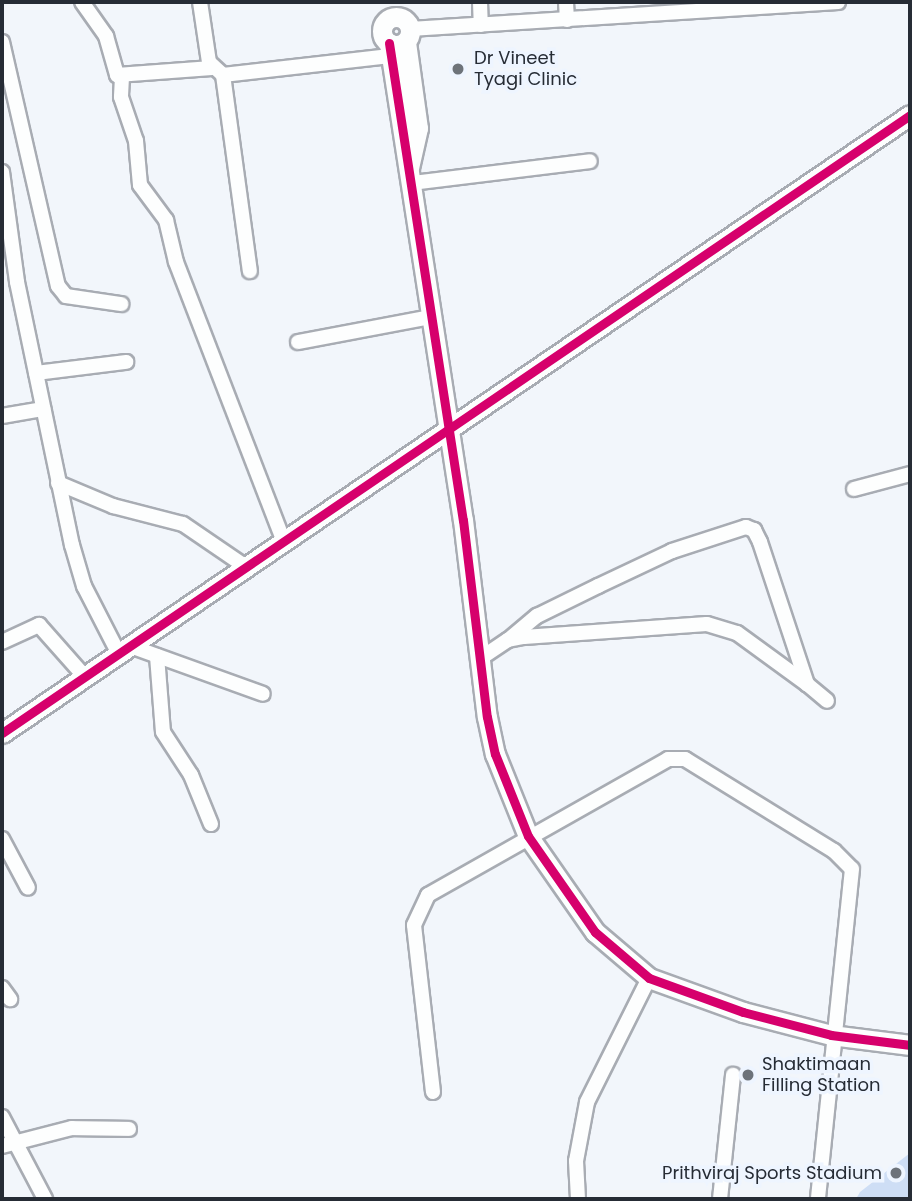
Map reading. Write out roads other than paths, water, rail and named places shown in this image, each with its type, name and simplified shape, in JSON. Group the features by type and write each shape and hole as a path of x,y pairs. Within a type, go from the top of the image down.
{"street":[{"path":"82,2 106,36 115,71 121,77 121,97 136,141 139,185 166,220 176,262 284,542"},
{"path":"200,2 217,71 250,271"},
{"path":"480,2 481,26"},
{"path":"566,2 567,20"},
{"path":"121,77 217,71 397,27 481,26 838,2"},
{"path":"397,27 411,175 430,317 495,754 528,836 595,932 649,978 743,1012 831,1035 910,1045"},
{"path":"2,42 58,286 66,296 121,304"},
{"path":"2,733 910,115"},
{"path":"411,175 590,161"},
{"path":"2,172 8,269 36,373 77,565 124,650"},
{"path":"298,342 430,317"},
{"path":"36,373 126,362"},
{"path":"2,416 43,409"},
{"path":"854,489 910,474"},
{"path":"58,484 113,506 183,524 246,568"},
{"path":"481,658 537,616 597,586 672,551 747,527 760,542 807,684"},
{"path":"508,640 707,624 737,633 827,701"},
{"path":"2,642 39,625 85,677"},
{"path":"124,650 157,656 263,694"},
{"path":"157,656 163,732 191,775 211,824"},
{"path":"433,1092 414,925 417,910 442,884 677,757 834,851 854,879 831,1035 818,1199"},
{"path":"2,839 27,888"},
{"path":"578,1199 577,1151 587,1102 649,978"},
{"path":"720,1199 733,1076"},
{"path":"2,1117 18,1141 45,1199"},
{"path":"2,1146 86,1127 130,1129"}],"place":[{"name":"Dr Vineet Tyagi Clinic","path":"458,69"},
{"name":"Shaktimaan Filling Station","path":"748,1075"},
{"name":"Prithviraj Sports Stadium","path":"896,1173"}]}
